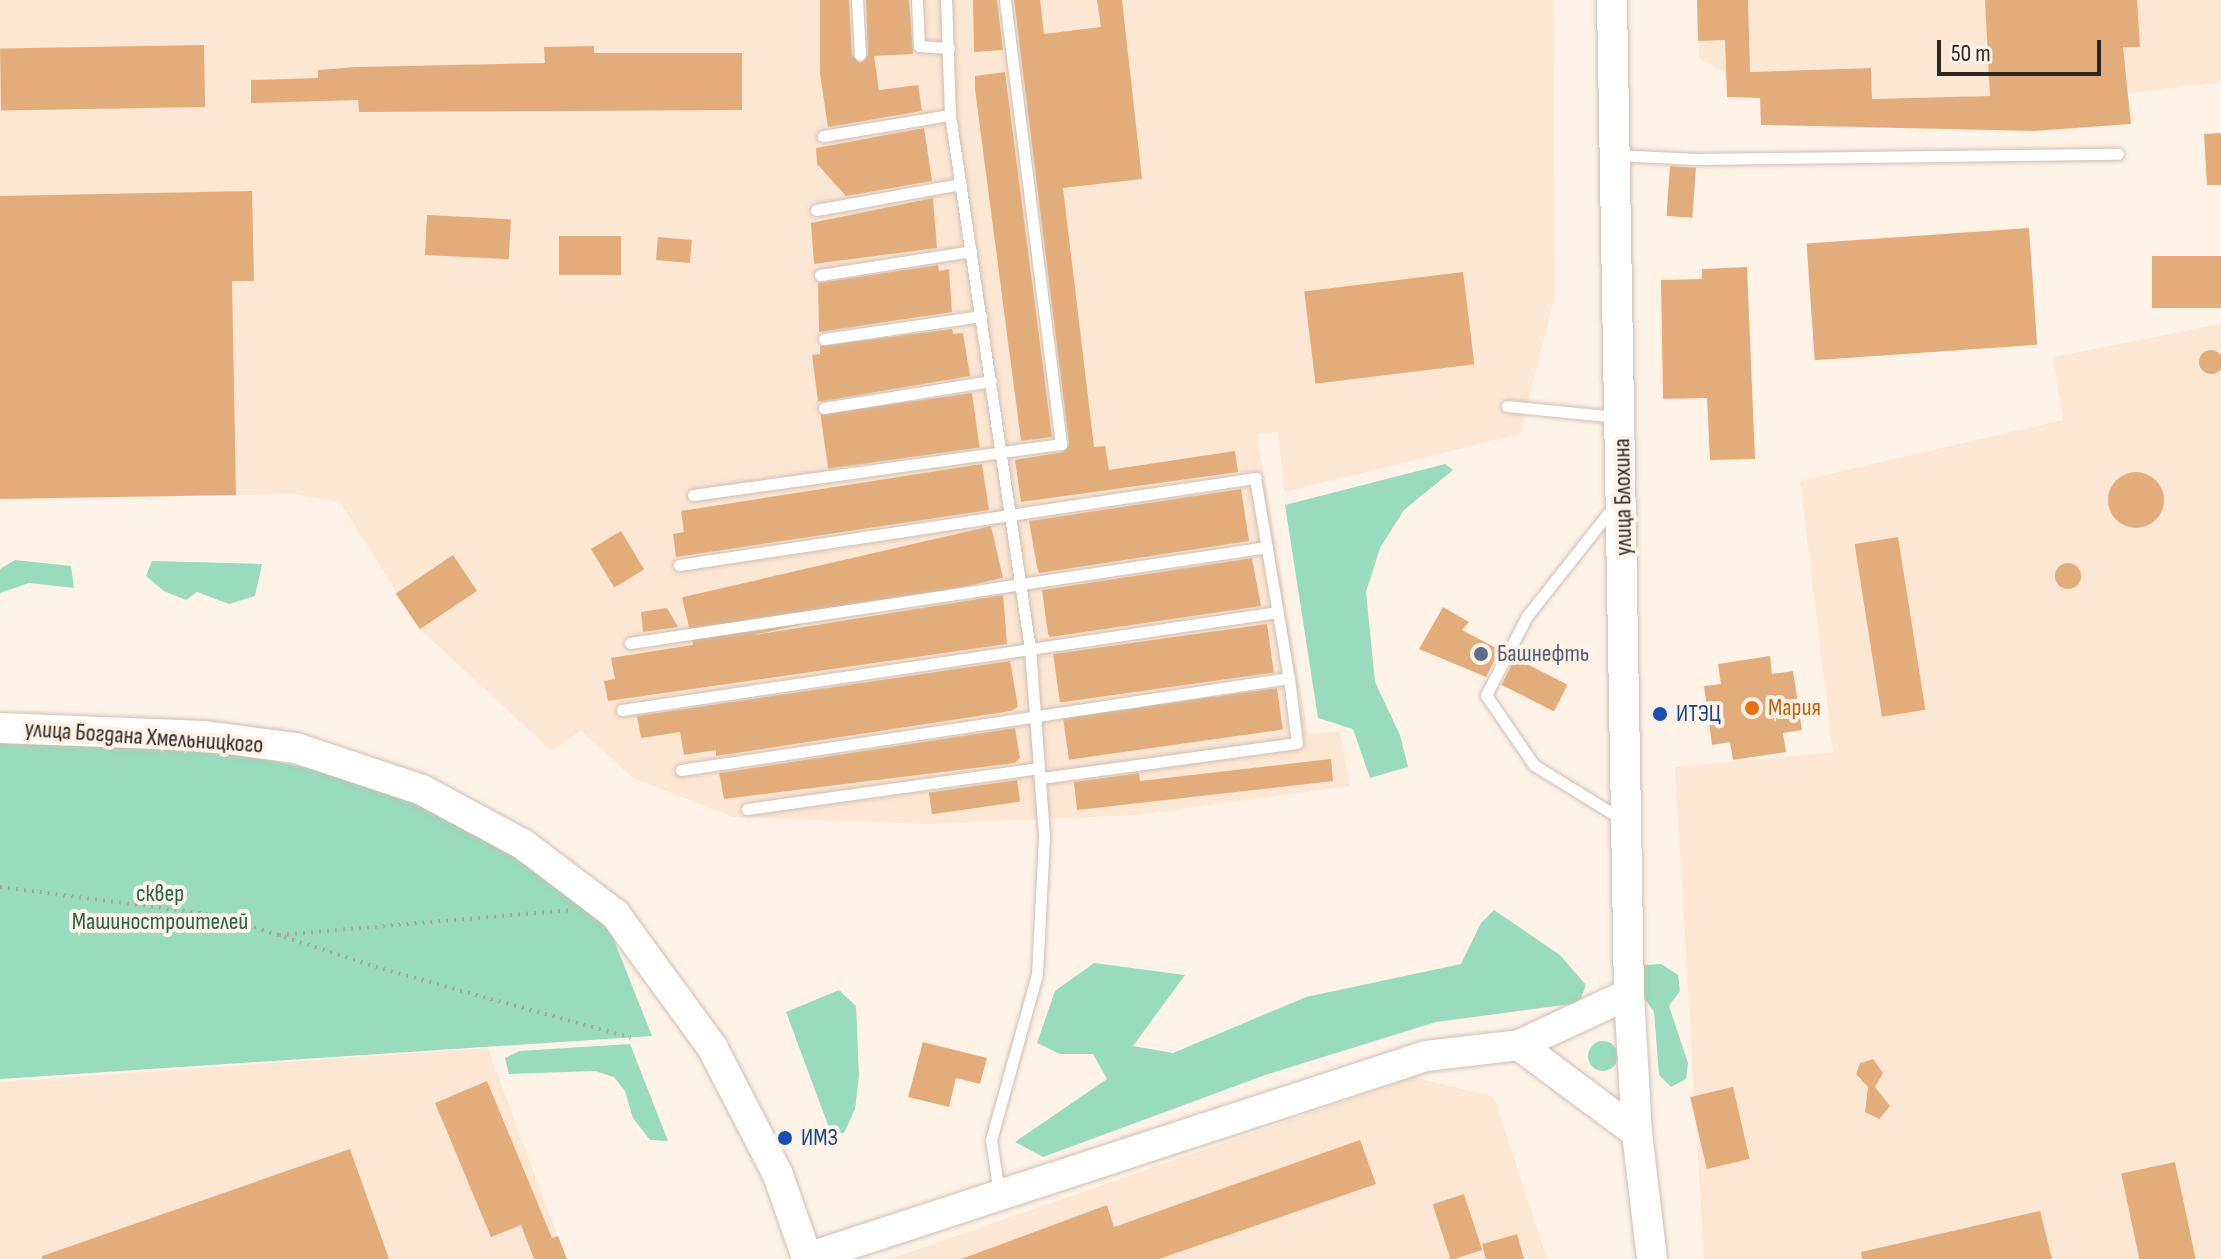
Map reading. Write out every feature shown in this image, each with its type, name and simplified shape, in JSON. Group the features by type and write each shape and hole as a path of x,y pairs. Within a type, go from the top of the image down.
{"main road":[{"name":"улица Блохина","path":"1612,0 1611,155 1624,493 1629,994 1637,1133 1652,1259"},
{"name":"улица Богдана Хмельницкого","path":"0,728 205,736 296,748 422,790 524,845 615,914 704,1036 778,1175 806,1259"},
{"path":"806,1259 999,1192 1426,1056 1519,1045 1629,994"},
{"path":"1519,1045 1637,1133"}],"lane":[{"path":"857,0 860,55"},
{"path":"917,0 919,46 949,48"},
{"path":"946,0 950,115 1030,649 1044,837 1037,974 991,1140 999,1192"},
{"path":"693,495 1061,444 1005,0"},
{"path":"823,136 950,115"},
{"path":"1611,155 1696,159 2118,154"},
{"path":"816,210 961,184"},
{"path":"820,275 971,251"},
{"path":"824,339 981,316"},
{"path":"824,408 991,381"},
{"path":"1507,406 1621,417"},
{"path":"679,565 1255,478 1297,743 747,809"},
{"path":"1624,493 1527,616 1486,695 1534,765 1629,824"},
{"path":"630,643 1267,547"},
{"path":"622,710 1278,612"},
{"path":"681,770 1289,678"}],"path":[{"path":"0,887 216,915 631,1038"},
{"path":"277,935 579,909"}],"shaded area":[{"path":"0,0 1553,0 1555,295 1520,434 1284,492 1278,432 1257,434 1308,734 1340,732 1350,786 1134,815 930,824 733,817 633,778 581,731 551,751 420,629 340,502 293,494 0,499"},
{"path":"1697,0 2221,0 2221,82 2130,93 1872,99 1871,68 1726,72 1699,58"},
{"path":"2221,324 2221,1259 1704,1259 1675,767 1833,752 1800,481 2063,420 2053,357"},
{"path":"488,1048 566,1259 0,1259 0,1082"},
{"path":"1413,1077 1494,1097 1547,1259 890,1259"}],"green space":[{"path":"1445,464 1453,470 1404,510 1380,548 1366,592 1375,682 1400,735 1408,767 1370,778 1353,729 1318,718 1285,505"},
{"path":"15,560 71,566 74,588 29,583 0,593 0,569"},
{"path":"152,561 262,564 255,596 229,604 197,592 186,600 164,591 146,576"},
{"name":"сквер Машиностроителей","path":"0,741 211,748 370,781 463,821 604,915 652,1036 0,1079"},
{"path":"1494,910 1560,955 1586,985 1579,1003 1436,1022 1268,1074 1043,1157 1015,1142 1107,1079 1093,1054 1060,1054 1037,1043 1055,991 1094,963 1185,975 1133,1046 1173,1053 1306,997 1461,964 1481,923"},
{"path":"1661,964 1678,975 1680,991 1669,1006 1688,1063 1686,1079 1671,1087 1659,1075 1654,1012 1638,989 1637,975 1645,965"},
{"path":"839,990 856,1006 859,1076 855,1109 844,1133 831,1133 786,1012"},
{"path":"1603,1041 1614,1045 1618,1056 1614,1067 1603,1071 1592,1067 1588,1056 1592,1045"},
{"path":"630,1044 668,1141 650,1140 633,1118 625,1091 614,1077 595,1071 509,1074 505,1058 519,1051"}],"building":[{"path":"820,0 849,0 852,55 860,63 868,55 866,0 909,0 913,54 874,56 879,90 918,85 922,111 828,127 820,74"},
{"path":"973,0 997,0 1003,50 974,52"},
{"path":"1014,0 1040,0 1044,34 1101,27 1097,0 1122,0 1142,179 1063,188 1094,447 1105,446 1109,470 1235,451 1238,472 1021,502 1015,460 1063,452 1069,443"},
{"path":"1697,0 1748,0 1750,72 1871,68 1872,99 1990,96 1985,0 2137,0 2140,47 2123,47 2131,124 2034,131 1761,125 1760,98 1727,97 1725,40 1698,41"},
{"path":"204,45 205,107 1,111 0,49"},
{"path":"594,46 594,53 742,53 742,110 359,112 358,100 251,103 251,80 318,78 318,70 357,67 545,63 544,47"},
{"path":"1005,72 1052,437 1021,441 975,89 975,76"},
{"path":"924,128 932,181 846,196 817,164 816,148"},
{"path":"2221,133 2221,185 2207,185 2204,134"},
{"path":"1670,166 1696,168 1692,218 1667,216"},
{"path":"252,191 254,281 232,281 236,495 0,499 0,196"},
{"path":"933,198 937,248 814,264 811,223"},
{"path":"427,215 511,219 509,259 425,255"},
{"path":"2029,228 2037,345 1815,360 1807,244"},
{"path":"559,236 621,236 621,275 559,275"},
{"path":"658,237 692,240 690,263 656,260"},
{"path":"2152,256 2221,256 2221,308 2152,308"},
{"path":"938,265 939,271 949,269 952,312 819,332 818,283"},
{"path":"1747,267 1755,459 1710,460 1707,398 1663,399 1661,280 1702,279 1702,269"},
{"path":"1463,272 1474,364 1316,384 1304,291"},
{"path":"952,329 953,334 963,333 970,376 818,402 812,355 820,354 820,346"},
{"path":"2206,350 2216,350 2223,357 2223,367 2216,374 2206,374 2199,367 2199,357"},
{"path":"972,393 980,447 828,469 820,414"},
{"path":"982,464 989,510 676,557 673,534 684,532 681,511"},
{"path":"2136,472 2155,481 2164,500 2155,519 2136,528 2117,519 2108,500 2117,481"},
{"path":"1241,489 1249,541 1039,573 1029,521"},
{"path":"991,526 1003,578 694,649 682,597"},
{"path":"621,531 644,570 614,588 591,549"},
{"path":"1898,537 1925,710 1882,717 1855,544"},
{"path":"453,555 477,591 420,629 396,594"},
{"path":"1252,558 1261,606 1050,637 1048,634 1042,590"},
{"path":"2068,563 2077,567 2081,576 2077,585 2068,589 2059,585 2055,576 2059,567"},
{"path":"1003,595 1007,644 608,701 604,681 615,679 611,658"},
{"path":"1443,607 1469,622 1462,630 1500,650 1486,677 1419,649"},
{"path":"667,608 678,627 643,632 641,612"},
{"path":"1267,624 1274,673 1060,703 1053,654"},
{"path":"1770,656 1772,674 1793,671 1802,730 1783,733 1786,752 1733,760 1730,742 1712,745 1704,686 1721,684 1718,664"},
{"path":"1515,658 1568,685 1554,712 1501,685"},
{"path":"1010,661 1018,707 1011,711 716,756 716,750 684,755 680,732 641,738 637,716"},
{"path":"1277,688 1283,730 1069,760 1063,718"},
{"path":"1015,728 1020,758 1015,763 724,799 719,773"},
{"path":"1331,759 1333,781 1077,810 1074,782 1139,773 1140,781"},
{"path":"1017,780 1020,802 932,814 929,792"},
{"path":"923,1042 987,1058 980,1084 956,1078 949,1107 908,1097"},
{"path":"1873,1059 1883,1073 1875,1087 1890,1106 1879,1119 1865,1112 1868,1087 1856,1074 1860,1063"},
{"path":"487,1081 552,1238 558,1236 567,1259 534,1259 521,1225 491,1237 435,1103"},
{"path":"1733,1087 1750,1159 1707,1169 1690,1097"},
{"path":"1360,1140 1376,1184 1159,1259 961,1259 1107,1205 1114,1227"},
{"path":"350,1149 389,1259 42,1259 42,1256"},
{"path":"2175,1162 2196,1259 2139,1259 2121,1173"},
{"path":"1464,1194 1482,1250 1450,1259 1433,1204"},
{"path":"2040,1211 2052,1259 1862,1259 1861,1252"},
{"path":"1517,1234 1524,1259 1486,1259 1482,1244"}],"place":[{"name":"Башнефть","path":"1481,654"},
{"name":"Мария","path":"1752,708"},
{"name":"ИТЭЦ","path":"1660,714"},
{"name":"ИМЗ","path":"785,1138"}]}
